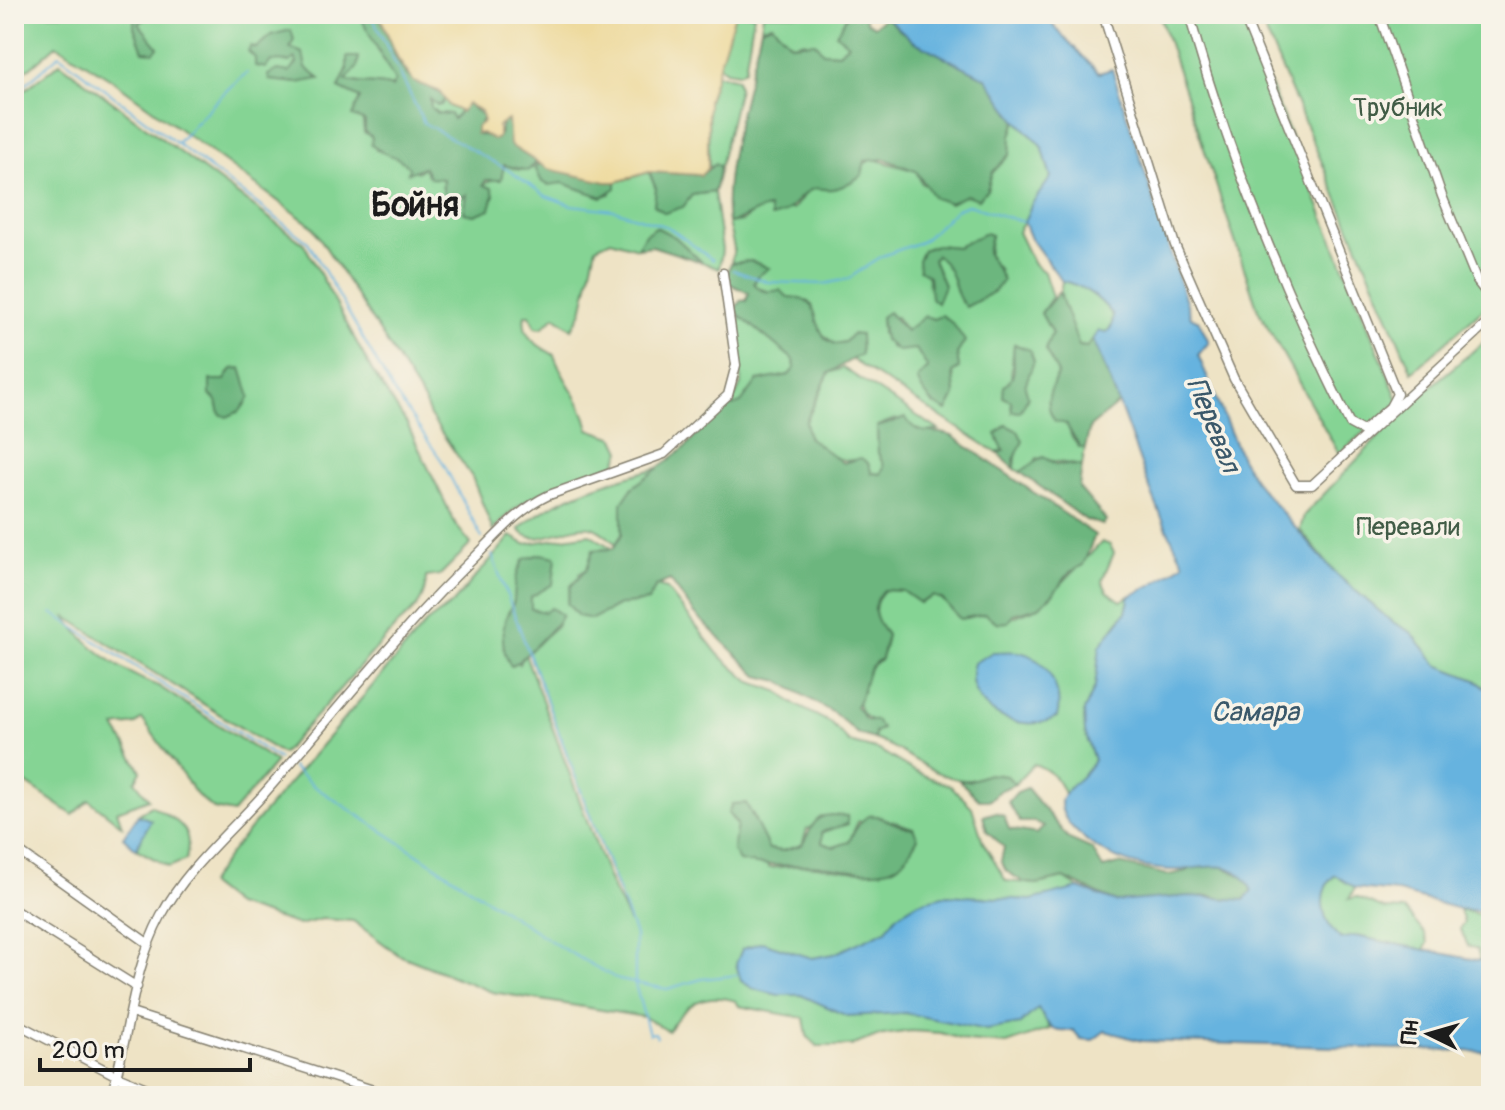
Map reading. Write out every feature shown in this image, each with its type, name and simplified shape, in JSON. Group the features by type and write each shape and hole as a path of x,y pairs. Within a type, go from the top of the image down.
{"street":[{"path":"1103,14 1175,245 1247,404 1291,480 1307,486 1374,431 1491,320"},
{"path":"1189,14 1236,168 1281,282 1350,424 1363,431 1390,407 1397,394 1243,14"},
{"path":"1379,14 1442,196 1477,281 1491,299"},
{"path":"111,1096 149,944 175,890 439,590 533,502 664,454 728,395 736,365 723,273"},
{"path":"14,848 149,944"},
{"path":"14,910 137,987"},
{"path":"131,1013 392,1096"},
{"path":"14,1022 117,1076 166,1096"},
{"path":"1281,1096 1333,1096"}],"green space":[{"path":"14,14 359,14 395,81 392,87 346,80 354,69 347,70 339,88 360,98 364,132 373,137 376,150 397,156 417,172 424,167 427,175 443,179 442,187 467,193 464,213 475,215 481,211 483,185 496,178 504,165 519,170 534,168 536,162 542,182 563,183 602,197 610,194 616,182 649,172 656,189 654,205 683,207 692,195 714,192 722,250 719,269 702,262 675,237 645,234 637,248 611,240 596,247 582,312 572,329 555,316 542,328 535,327 530,315 525,315 528,335 554,355 589,429 615,438 621,451 616,463 533,497 505,517 493,531 472,477 430,416 424,401 312,226 111,79 56,45 30,68 14,74"},
{"path":"134,14 151,14 139,24 158,47 154,52 143,51 134,27"},
{"path":"359,14 379,14 403,70 416,82 445,98 441,105 430,99 431,108 437,113 450,114 453,119 467,104 483,116 476,134 498,138 503,120 511,123 510,145 536,162 528,171 504,165 501,180 486,180 483,185 492,188 494,195 490,209 475,215 464,213 467,194 458,199 443,195 443,179 430,178 424,167 408,173 405,163 371,144 372,137 365,132 365,121 352,116 360,98 339,88 347,70 347,57 359,57 357,68 346,80 392,87 395,81"},
{"path":"735,14 754,14 745,69 738,73 726,71 718,65"},
{"path":"763,14 848,14 844,20 848,44 839,53 823,52 805,41 791,44 772,24 761,28"},
{"path":"848,14 864,14 866,21 874,26 885,17 913,41 986,78 1016,120 1010,154 992,173 987,190 978,199 966,195 950,203 934,198 916,171 885,159 865,161 862,175 856,179 837,188 811,190 778,215 771,217 769,208 728,223 728,179 732,153 761,28 772,24 791,44 815,42 823,52 839,53 848,44 836,34"},
{"path":"1159,14 1241,14 1399,402 1339,454 1258,310"},
{"name":"Трубник","path":"1258,14 1491,14 1491,302 1412,372"},
{"path":"291,30 294,40 290,48 303,53 306,68 320,79 297,83 269,80 268,75 278,70 289,72 297,63 295,58 290,62 271,61 266,68 255,66 255,58 248,51 251,46 256,48 271,35"},
{"path":"60,63 304,244 372,371 407,424 456,525 471,544 440,575 426,577 422,598 414,609 282,754 65,616 83,638 107,658 158,686 276,762 233,813 214,809 197,795 142,719 136,724 115,727 141,771 135,781 149,799 117,811 122,826 89,800 73,815 14,775 14,98","holes":["232,369 220,414 217,401 210,395 211,387 225,380"]},
{"path":"716,74 737,79 739,88 720,167 715,165 709,168 708,101"},
{"path":"430,98 441,105 445,98 449,106 461,112 453,119 449,114 437,113 431,108"},
{"path":"1016,120 1042,146 1051,177 1018,232 1033,263 1044,272 1052,297 1041,313 1052,333 1045,350 1058,373 1053,383 1072,438 1080,448 1085,448 1082,466 1037,458 1030,469 1020,472 1015,469 1017,449 999,442 1004,451 997,453 851,359 845,342 835,344 820,332 812,305 758,288 754,283 765,266 751,261 731,263 734,248 728,223 743,221 757,209 793,209 807,192 873,159 916,171 922,184 966,195 987,190 992,173 1010,154","holes":["991,236 989,255 1000,270 961,302 950,264 936,255 933,260 936,269 929,287 923,250 936,245 957,247","881,317 896,317 906,331 934,319 957,354 959,368 953,373 955,395 934,405 920,386 922,375 928,368 916,349 891,348 882,334","1015,344 1034,361 1012,411"]},
{"path":"538,164 616,182 616,188 602,197 563,183 548,185 542,182 536,170"},
{"path":"715,164 720,167 714,192 692,195 683,207 665,213 654,205 656,189 649,172 701,175"},
{"path":"656,227 675,237 702,262 652,246 637,248 645,234"},
{"path":"985,233 991,235 987,252 1003,280 994,292 966,307 958,296 948,269 936,255 933,260 944,285 937,303 931,298 929,276 919,270 918,260 923,250 936,245 957,247"},
{"path":"751,261 769,268 757,277 754,283 757,287 766,291 780,290 788,297 807,301 826,339 835,344 845,342 852,334 860,335 861,354 829,373 806,421 808,437 843,463 861,458 868,463 872,473 881,474 884,466 878,453 877,427 906,418 921,431 952,436 1095,535 1083,565 1070,572 1039,607 1013,614 1008,622 998,623 985,614 960,619 942,599 933,596 920,603 903,591 884,590 876,602 875,613 887,635 881,659 870,668 856,706 866,720 876,721 882,729 875,732 874,739 858,734 835,714 779,681 758,676 695,614 670,580 656,586 648,601 619,605 592,619 578,616 567,603 571,586 587,569 593,550 613,549 622,534 622,503 633,487 686,447 717,411 741,403 757,381 789,375 795,368 794,360 739,315 736,307 742,300 746,301 749,293 730,284 726,276 731,263"},
{"path":"1062,281 1090,293 1113,315 1112,326 1107,332 1098,331 1087,347 1079,346 1069,323 1061,297"},
{"path":"1059,292 1079,346 1087,347 1093,340 1119,403 1090,427 1085,448 1080,448 1066,424 1055,421 1049,409 1050,391 1058,373 1045,350 1052,333 1041,313"},
{"path":"888,312 906,331 925,316 934,319 942,315 965,341 957,354 959,368 953,373 955,395 947,411 933,402 919,384 917,379 928,368 916,349 898,351 884,340 881,317"},
{"path":"739,315 794,360 795,368 789,375 757,382 741,403 729,409 741,384"},
{"name":"Перевали","path":"1491,336 1491,693 1476,680 1437,665 1412,633 1391,621 1336,574 1300,530 1304,515 1412,402"},
{"path":"1014,344 1030,350 1034,361 1025,386 1028,397 1020,412 1012,411 1011,401 1003,397 1004,386 1012,377"},
{"path":"241,368 250,397 240,411 227,417 220,414 217,401 210,395 210,380 225,380 232,369"},
{"path":"843,368 939,430 921,433 895,419 877,426 878,453 884,466 881,474 872,473 861,459 838,459 826,453 808,438 806,421 829,373"},
{"path":"1006,425 1018,431 1023,441 1014,460 1015,469 997,453 1004,451 996,434"},
{"path":"1043,457 1056,464 1082,466 1079,488 1106,520 1103,525 1086,520 1020,472"},
{"path":"658,468 622,503 622,534 616,544 597,529 585,526 534,538 519,529 567,498"},
{"path":"590,534 613,549 593,550 587,569 579,574 607,612 619,605 648,601 656,586 667,589 718,654 749,681 780,692 792,703 831,723 849,742 879,750 916,772 951,786 972,807 983,842 1006,881 1037,884 1064,878 1079,888 1050,896 1038,1007 1050,1029 1007,1044 911,1031 877,1036 851,1046 817,1046 807,1036 804,1018 714,998 689,1007 668,1031 644,1017 492,992 399,955 353,921 322,919 299,925 235,905 208,884 237,844 426,623 452,604 511,536 525,544","holes":["553,584 531,597 530,609 545,612 558,625 528,651 630,923 611,885 525,654 519,664 505,619 514,601","732,804 753,814 760,836 769,849 782,851 802,845 807,829 847,816 847,824 822,832 822,843 834,847 849,842 858,821 893,821 913,828 857,871 808,865 769,868 728,813"]},
{"path":"1102,542 1110,545 1114,553 1102,581 1107,591 1121,601 1130,596 1126,612 1113,628 1095,687 1084,711 1085,732 1094,760 1087,776 1064,794 1053,775 1034,764 1015,784 995,774 971,780 952,778 874,739 875,732 881,729 876,721 862,712 858,697 867,671 880,659 884,648 887,635 879,624 875,607 884,590 903,591 920,603 934,596 942,599 960,619 985,614 998,623 1039,607"},
{"path":"541,554 556,557 553,584 531,597 531,609 545,612 551,608 562,615 538,644 511,666 504,649 503,630 514,601 517,575 524,559"},
{"path":"988,774 1007,776 1015,784 999,791 990,800 979,800 959,780 969,781"},
{"path":"1027,788 1069,839 1092,849 1103,868 1119,864 1168,875 1187,871 1199,864 1224,867 1245,877 1252,891 1244,900 1230,901 1210,896 1116,902 1064,878 1037,884 1025,883 1006,871 1001,861 1004,847 987,831 983,816 996,812 1004,816 1009,829 1037,834 1044,826 1020,822 1008,802 1017,792"},
{"path":"746,803 769,849 782,851 802,845 813,824 828,815 847,816 848,824 822,832 822,843 834,847 849,842 863,819 870,816 913,828 918,838 899,864 879,871 739,861 733,851 737,824 728,813 732,804"},
{"path":"151,805 176,821 185,832 188,839 186,860 169,867 136,849 150,820 138,815"},
{"path":"1335,875 1355,888 1349,899 1356,897 1384,909 1405,910 1425,934 1428,943 1424,950 1356,936 1341,939 1329,925 1323,908 1325,890"},
{"path":"1459,909 1491,918 1491,963 1480,960 1477,949 1468,946 1460,929 1464,922"}],"sand":[{"path":"379,14 735,14 708,101 708,168 701,175 649,172 616,182 548,169 510,145 508,120 498,126 498,138 494,140 482,133 476,134 476,127 483,122 481,111 467,104 461,112 449,106 439,91 414,82 398,59"}],"water":[{"name":"Самара","path":"883,14 1042,14 1099,73 1112,69 1191,317 1199,321 1209,342 1198,355 1241,458 1258,485 1336,574 1391,621 1412,633 1437,665 1476,680 1491,693 1491,912 1459,909 1398,892 1355,888 1335,875 1325,890 1323,907 1329,925 1341,939 1355,936 1491,963 1491,1052 1142,1041 1105,1031 1093,1040 1081,1039 1073,1030 1055,1030 1038,1008 1020,1024 986,1030 905,1013 847,1016 801,995 778,995 754,989 741,981 736,964 742,949 762,942 812,958 834,954 886,930 897,915 919,902 947,895 1031,900 1079,888 1116,902 1189,896 1244,900 1252,891 1235,871 1225,867 1170,870 1121,860 1099,849 1072,828 1063,812 1062,798 1094,760 1085,732 1084,711 1095,687 1100,646 1126,612 1130,596 1184,563 1158,509 1093,340 1098,331 1107,332 1112,326 1113,315 1090,293 1062,281 1031,239 1024,222 1031,205 1051,177 1042,146 1016,120 986,78 913,41"},
{"path":"993,652 1029,655 1045,668 1058,697 1057,717 1043,722 1011,721 985,705 976,693 972,679 974,663"},
{"path":"138,815 151,820 136,849 123,837"}],"waterway":[{"path":"371,14 424,123 508,170 546,196 571,205 614,210 668,227 713,260"},
{"path":"14,94 59,55 308,242 393,391 442,461 482,538"},
{"path":"178,142 247,73"},
{"path":"733,270 768,282 824,284 848,279 882,256 923,241 957,209 968,205 1023,222"},
{"path":"492,555 635,935 635,984 649,1034 655,1033 657,1037"},
{"path":"14,595 22,599"},
{"path":"52,613 279,759"},
{"path":"292,767 315,787 560,947 619,980 667,989 702,979 738,975"}],"district":[{"name":"Бойня","path":"415,205"}],"water label":[{"name":"Перевал","path":"1213,425"}]}
